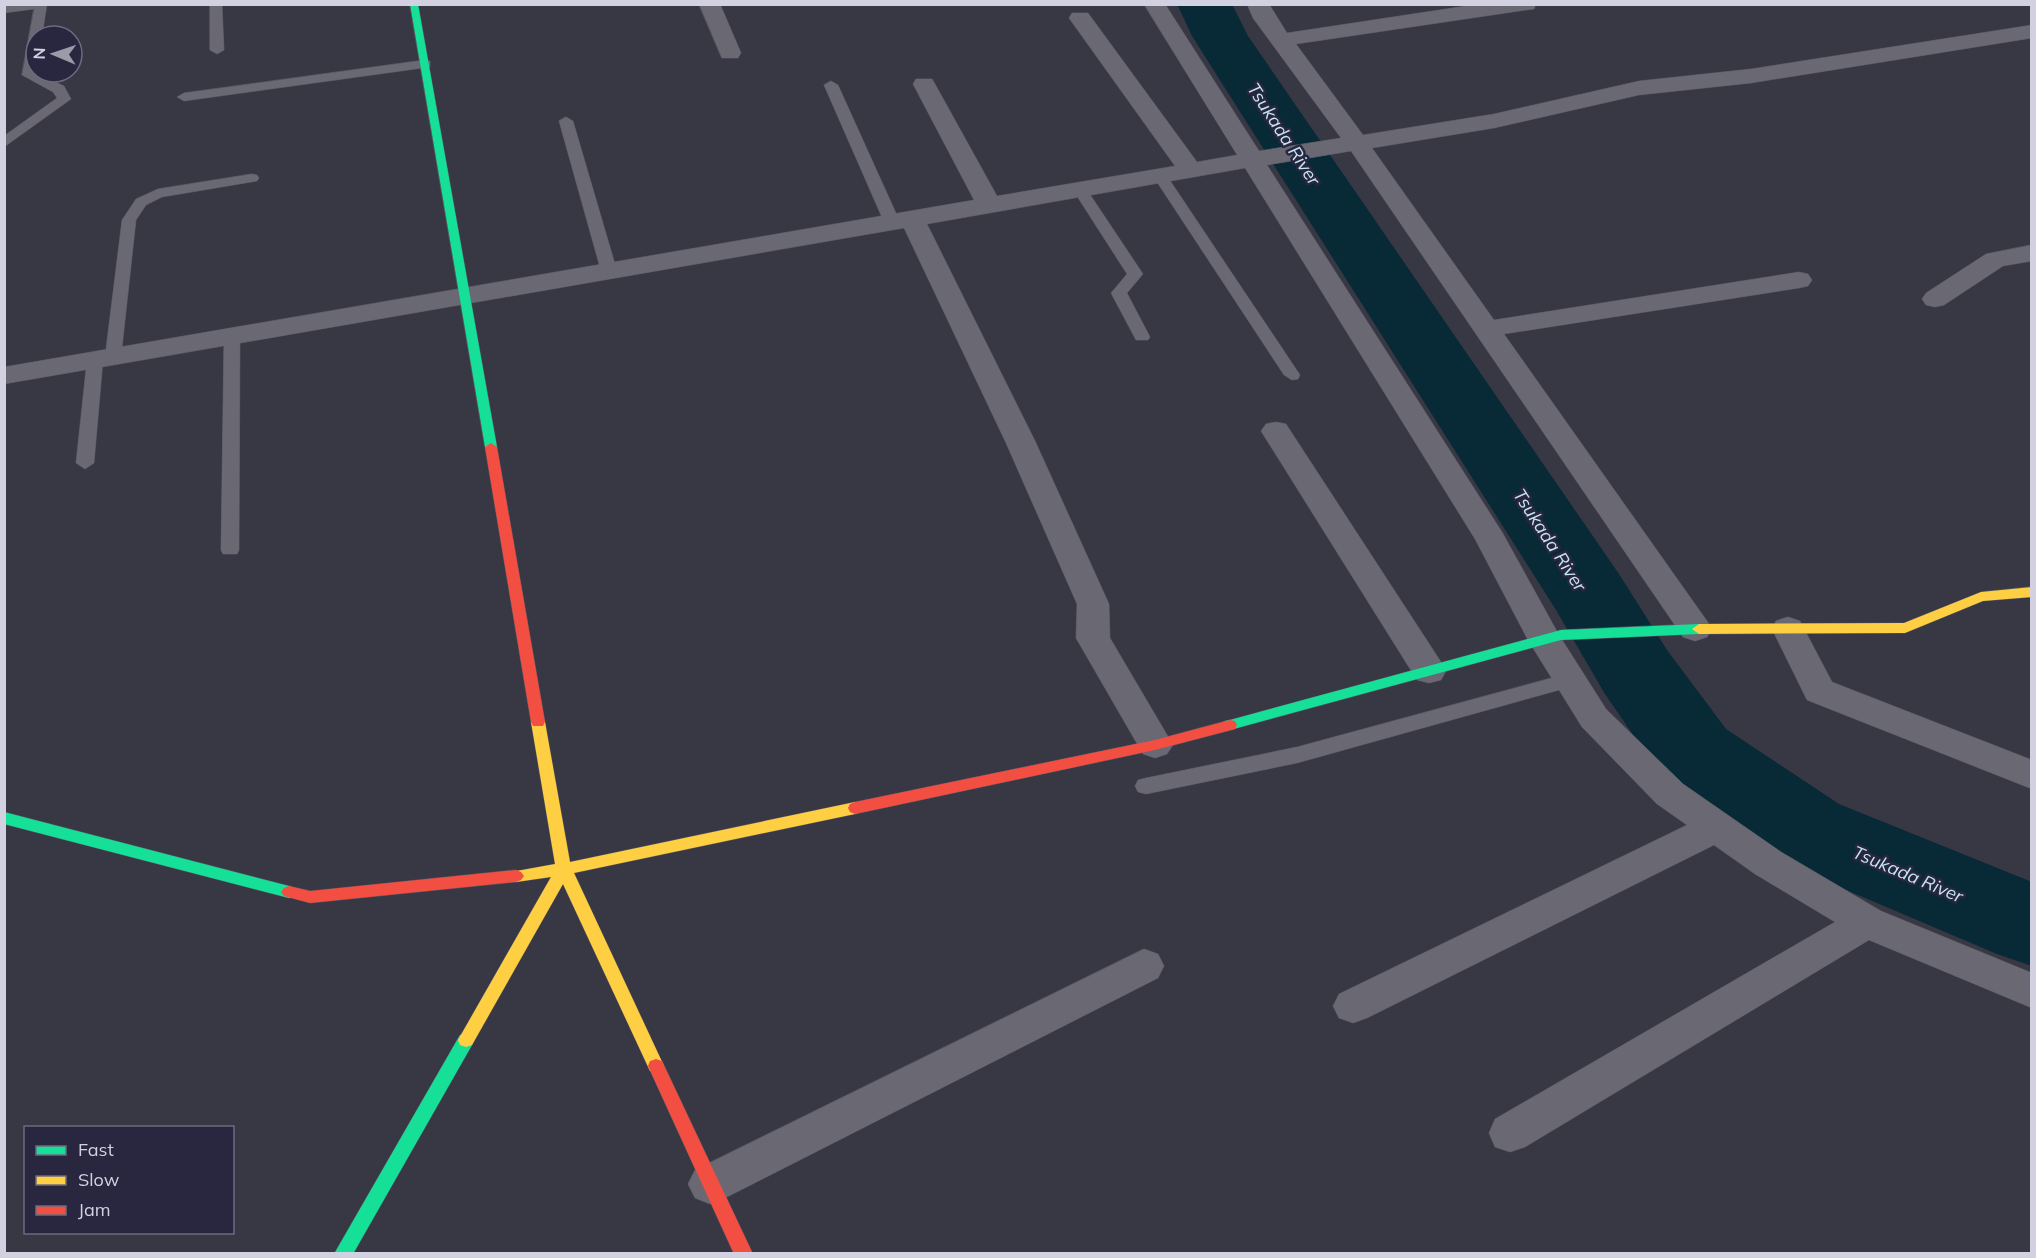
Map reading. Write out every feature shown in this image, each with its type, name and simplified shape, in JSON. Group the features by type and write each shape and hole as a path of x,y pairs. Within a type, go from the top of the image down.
{"street":[{"path":"4,7 26,4"},
{"path":"414,4 564,869 744,1254"},
{"path":"709,4 730,53"},
{"path":"1154,4 1553,637 1570,680 1594,718 1661,786 1768,864 1867,922 2031,991"},
{"path":"1258,4 1350,144 1486,329 1685,630"},
{"path":"1281,40 1526,4"},
{"path":"1080,18 1191,171"},
{"path":"4,376 464,295 1494,121 1639,88 1750,76 2031,31"},
{"path":"924,84 990,206"},
{"path":"902,221 1021,442 1093,604 1093,638 1155,745"},
{"path":"1935,300 1995,260 2031,253"},
{"path":"1486,329 1799,280"},
{"path":"1276,431 1429,671"},
{"path":"4,818 310,897 504,878 564,869 1155,745 1553,637 1685,630 1905,628 1981,597 2031,592"},
{"path":"1788,629 1819,691 2031,775"},
{"path":"1353,1006 1716,827"},
{"path":"343,1254 564,869"},
{"path":"1510,1133 1867,922"},
{"path":"710,1184 1144,966"}],"lane":[{"path":"4,142 64,99 59,88 29,75 42,4"},
{"path":"216,4 217,50"},
{"path":"184,97 424,64"},
{"path":"831,85 902,221"},
{"path":"566,121 609,271"},
{"path":"1160,176 1292,375"},
{"path":"85,463 129,220 141,202 158,193 252,178"},
{"path":"1080,190 1135,274 1119,293 1142,337"},
{"path":"230,550 232,336"},
{"path":"1146,786 1297,755 1570,680"}],"waterway":[{"name":"Tsukada River","path":"1204,4 1220,36 1589,595 1636,672 1694,753 1805,831 2032,925"}],"traffic: fast":[{"path":"414,4 491,447"},
{"path":"1230,725 1561,635 1699,629"},
{"path":"4,818 289,892"},
{"path":"343,1254 466,1040"}],"traffic: slow":[{"path":"1699,629 1905,628 1981,597 2032,592"},
{"path":"538,722 564,869 656,1066"},
{"path":"516,876 564,869 855,808"},
{"path":"466,1040 564,869"}],"traffic: jam":[{"path":"491,447 538,722"},
{"path":"855,808 1155,745 1230,725"},
{"path":"289,892 310,897 516,876"},
{"path":"656,1066 744,1254"}]}
